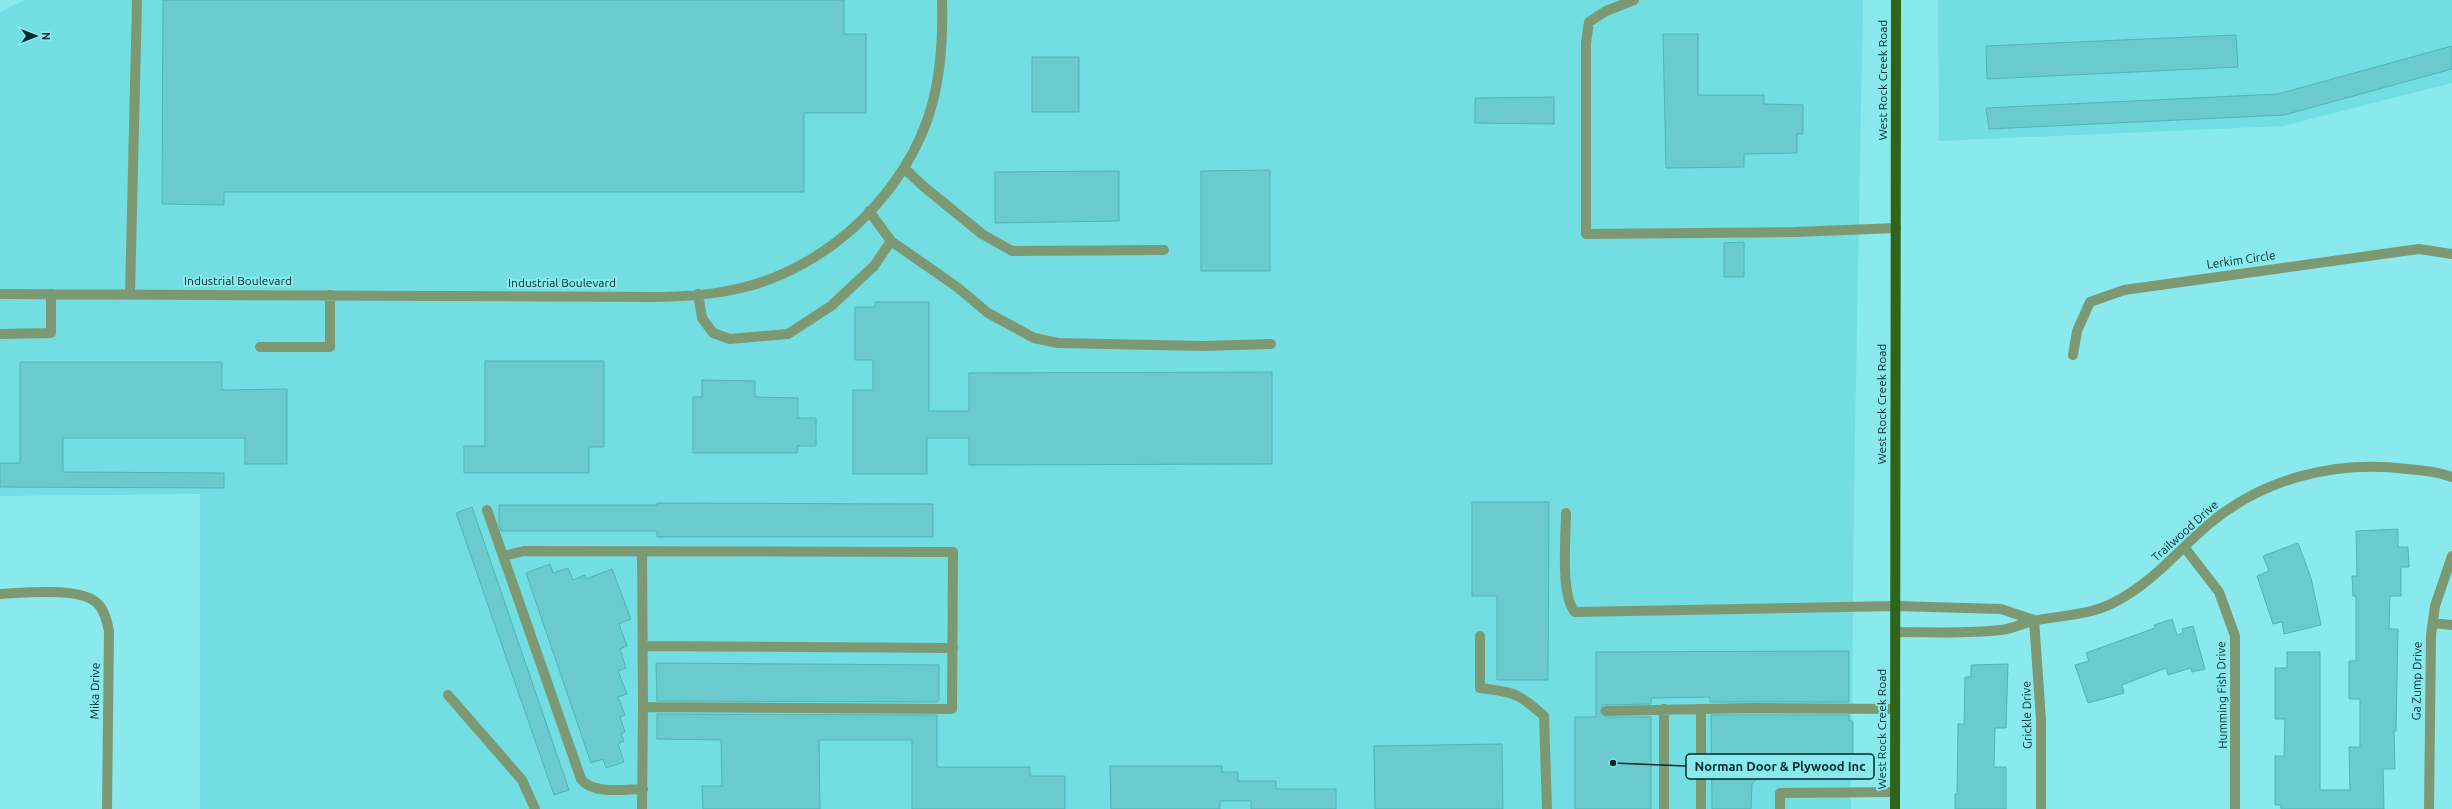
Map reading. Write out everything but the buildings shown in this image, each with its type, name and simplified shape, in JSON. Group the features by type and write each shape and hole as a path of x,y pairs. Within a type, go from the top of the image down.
{"main road":[{"name":"West Rock Creek Road","path":"1895,809 1896,0"}],"street":[{"path":"130,294 137,0"},
{"name":"Industrial Boulevard","path":"0,294 651,297 698,294 742,288 790,270 834,244 869,211 904,168 915,148 932,105 940,57 942,0"},
{"path":"1634,0 1606,11 1589,22 1586,43 1586,234 1795,232 1896,228"},
{"path":"904,168 923,186 982,234 1012,250 1164,250"},
{"path":"869,211 891,241 957,287 988,313 1034,338 1058,343 1203,346 1270,344"},
{"path":"698,294 702,318 713,333 730,339 788,334 831,306 874,266 891,241"},
{"name":"Lerkim Circle","path":"2073,355 2077,331 2090,302 2124,290 2419,249 2452,254"},
{"path":"0,334 51,333 51,294"},
{"path":"260,347 330,346 330,295"},
{"name":"Trailwood Drive","path":"1895,632 2003,630 2034,620 2075,615 2112,603 2140,588 2185,548 2208,525 2243,500 2270,486 2294,477 2342,467 2376,465 2421,470 2452,477"},
{"path":"487,510 582,779 590,787 597,789 643,789"},
{"name":"Trailwood Drive","path":"1566,513 1566,591 1569,607 1575,612 1895,606 2001,609 2034,620"},
{"name":"Humming Fish Drive","path":"2185,548 2220,592 2234,636 2235,809"},
{"path":"503,556 524,551 953,552 952,709 643,707"},
{"path":"642,551 642,809"},
{"name":"Ga Zump Drive","path":"2429,809 2430,663 2433,623 2441,585 2452,556"},
{"name":"Mika Drive","path":"0,594 72,594 98,605 105,616 109,631 107,809"},
{"name":"Grickle Drive","path":"2034,620 2041,720 2041,809"},
{"path":"2433,623 2452,625"},
{"path":"1480,636 1480,688 1510,692 1530,703 1544,716 1547,809"},
{"path":"643,646 953,648"},
{"path":"448,695 522,780 535,809"},
{"path":"1606,711 1664,709 1895,709"},
{"path":"1664,709 1664,809"},
{"path":"1701,709 1701,809"},
{"path":"1780,809 1780,793 1895,792"}],"shaded area":[{"path":"25,0 1863,0 1854,490 1851,809 200,809 200,494 0,496 0,12"},
{"path":"1938,0 2452,0 2452,83 2283,126 1939,141"}],"place":[{"name":"Norman Door & Plywood Inc","path":"1613,763"}]}
